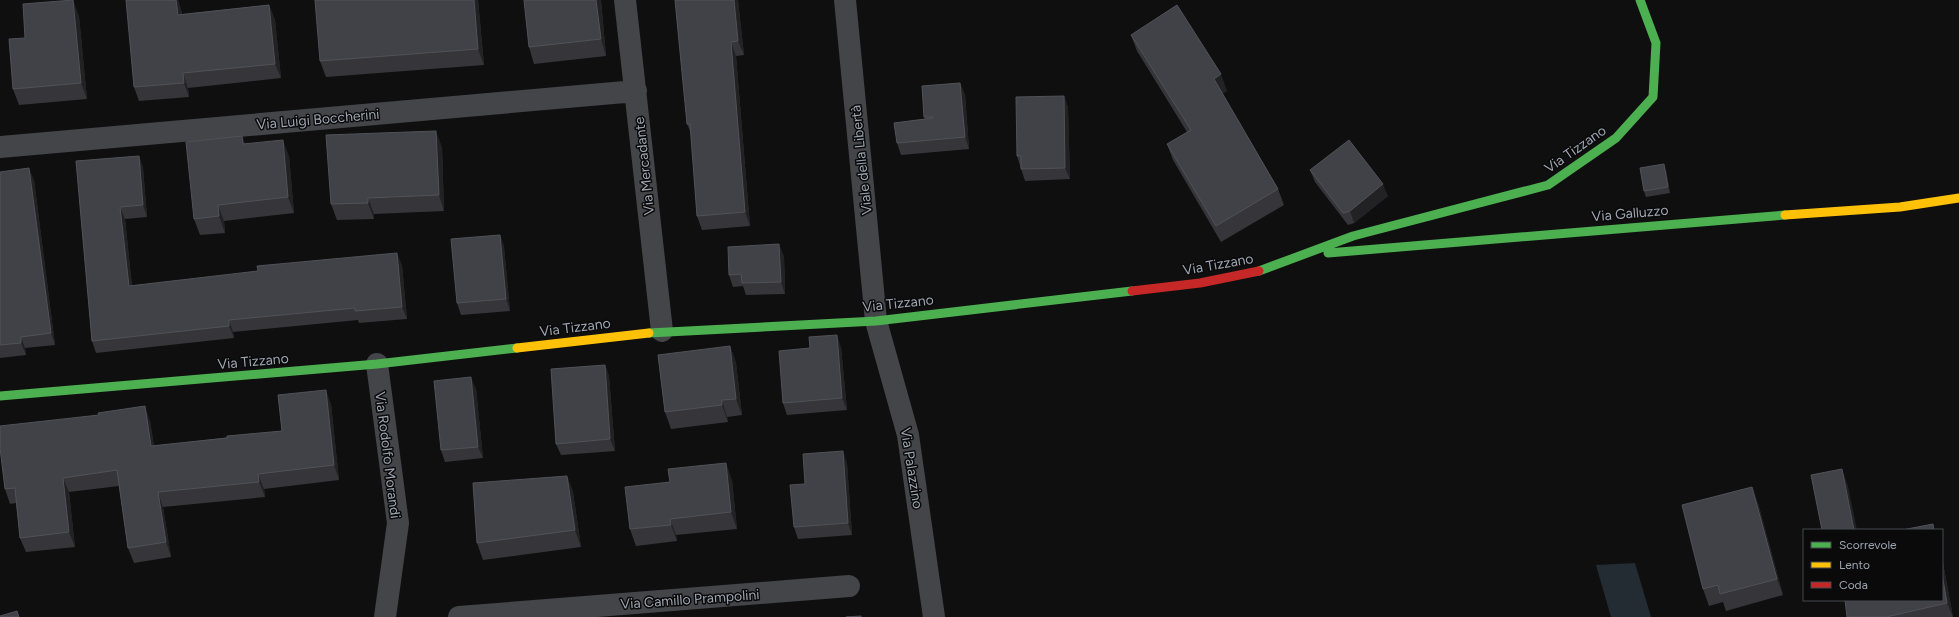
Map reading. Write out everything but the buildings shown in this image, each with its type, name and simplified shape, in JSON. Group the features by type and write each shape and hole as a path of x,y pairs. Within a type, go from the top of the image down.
{"street":[{"name":"Via Mercadante","path":"625,0 662,331"},
{"name":"Viale della Libertà","path":"845,0 876,321"},
{"name":"Via Tizzano","path":"0,396 377,364 662,331 876,321 1200,283 1264,270 1353,236 1548,185 1616,138 1653,97 1656,43 1640,0"},
{"name":"Via Luigi Boccherini","path":"0,148 636,91"},
{"name":"Via Galluzzo","path":"1303,256 1716,220 1900,207 1959,198"},
{"name":"Via Palazzino","path":"876,321 908,435 934,617"},
{"name":"Via Rodolfo Morandi","path":"377,364 398,523 385,617"},
{"name":"Via Camillo Prampolini","path":"459,617 849,586"}],"shaded area":[{"path":"1635,563 1651,617 1611,617 1596,565"}],"traffic: fast":[{"path":"1259,271 1353,236 1548,185 1616,138 1653,97 1656,43 1640,0"},
{"path":"1328,253 1785,215"},
{"path":"649,333 876,321 1132,291"},
{"path":"0,396 377,364 517,348"}],"traffic: slow":[{"path":"1785,215 1900,207 1959,198"},
{"path":"517,348 649,333"}],"traffic: jam":[{"path":"1132,291 1200,283 1259,271"}]}
